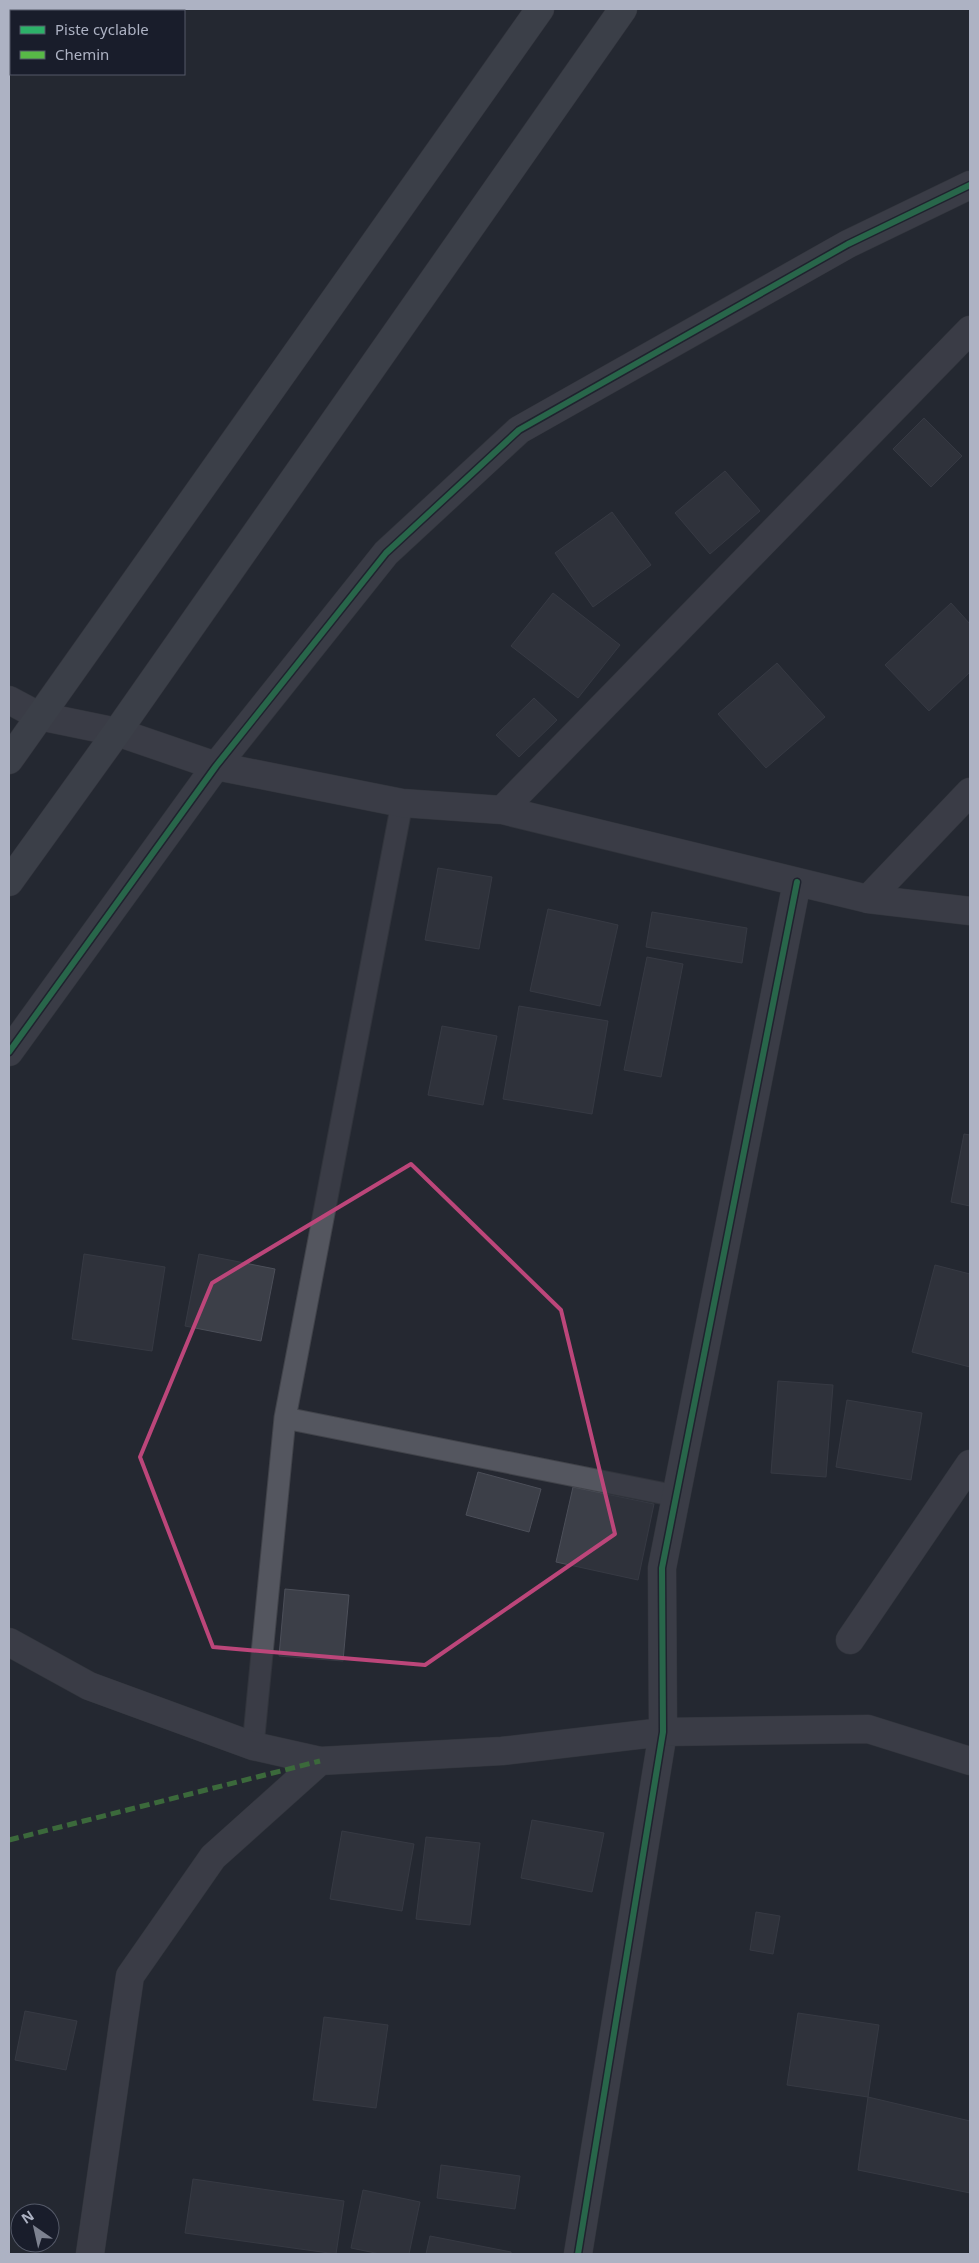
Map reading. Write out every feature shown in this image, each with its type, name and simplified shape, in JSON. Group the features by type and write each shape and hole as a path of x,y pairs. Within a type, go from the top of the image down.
{"main road":[{"path":"9,760 540,9"},
{"path":"9,882 117,732 622,9"}],"street":[{"path":"9,1052 216,766 386,552 519,430 848,244 970,185"},
{"path":"502,810 970,330"},
{"path":"9,700 39,716 117,732 216,766 402,803 502,810 868,898 970,911"},
{"path":"868,898 970,792"},
{"path":"578,2254 663,1732 662,1568 797,882"},
{"path":"850,1640 970,1464"},
{"path":"9,1642 90,1686 253,1746 320,1762 502,1751 663,1732 868,1730 970,1761"},
{"path":"90,2254 130,1976 214,1857 320,1762"}],"lane":[{"path":"253,1746 285,1418 402,803"},
{"path":"285,1418 676,1496"}],"highlighted area":[{"path":"411,1164 561,1310 615,1534 425,1665 213,1647 140,1457 212,1283"}],"building":[{"path":"924,418 962,456 931,487 893,449"},
{"path":"725,471 760,511 710,554 675,513"},
{"path":"612,512 651,565 593,607 555,553"},
{"path":"553,593 620,645 578,698 511,646"},
{"path":"951,603 970,624 970,672 929,711 885,665"},
{"path":"777,663 825,717 766,768 718,714"},
{"path":"534,698 557,720 519,757 496,735"},
{"path":"438,868 492,877 479,949 425,940"},
{"path":"548,909 618,925 600,1006 530,991"},
{"path":"652,912 747,928 742,963 646,947"},
{"path":"647,957 683,964 661,1077 624,1070"},
{"path":"519,1006 608,1021 592,1114 503,1099"},
{"path":"442,1026 497,1036 483,1105 428,1095"},
{"path":"964,1134 970,1135 970,1206 951,1202"},
{"path":"84,1254 165,1267 152,1351 72,1339"},
{"path":"199,1254 275,1269 261,1341 185,1326"},
{"path":"935,1265 970,1274 970,1367 912,1352"},
{"path":"778,1381 833,1385 826,1477 771,1473"},
{"path":"847,1400 922,1413 911,1480 836,1467"},
{"path":"478,1472 541,1489 529,1532 466,1515"},
{"path":"573,1487 654,1504 638,1580 556,1562"},
{"path":"285,1589 349,1595 343,1661 279,1656"},
{"path":"532,1820 604,1833 592,1892 521,1878"},
{"path":"342,1831 414,1844 402,1911 330,1899"},
{"path":"426,1837 480,1843 470,1925 416,1919"},
{"path":"756,1912 780,1916 773,1954 750,1950"},
{"path":"25,2011 77,2021 66,2070 15,2060"},
{"path":"798,2013 879,2025 868,2097 787,2085"},
{"path":"324,2017 388,2025 376,2108 313,2100"},
{"path":"868,2097 970,2121 970,2193 858,2170"},
{"path":"441,2165 520,2176 515,2209 437,2198"},
{"path":"193,2179 344,2201 336,2254 185,2233"},
{"path":"363,2190 420,2202 409,2254 380,2254 351,2248"},
{"path":"430,2236 511,2252 511,2254 426,2254"}],"marked path":[{"path":"9,1840 320,1761"}],"cycle path":[{"path":"9,1052 216,766 386,553 519,430 848,244 970,185"},
{"path":"578,2254 663,1732 662,1568 797,882"}]}
